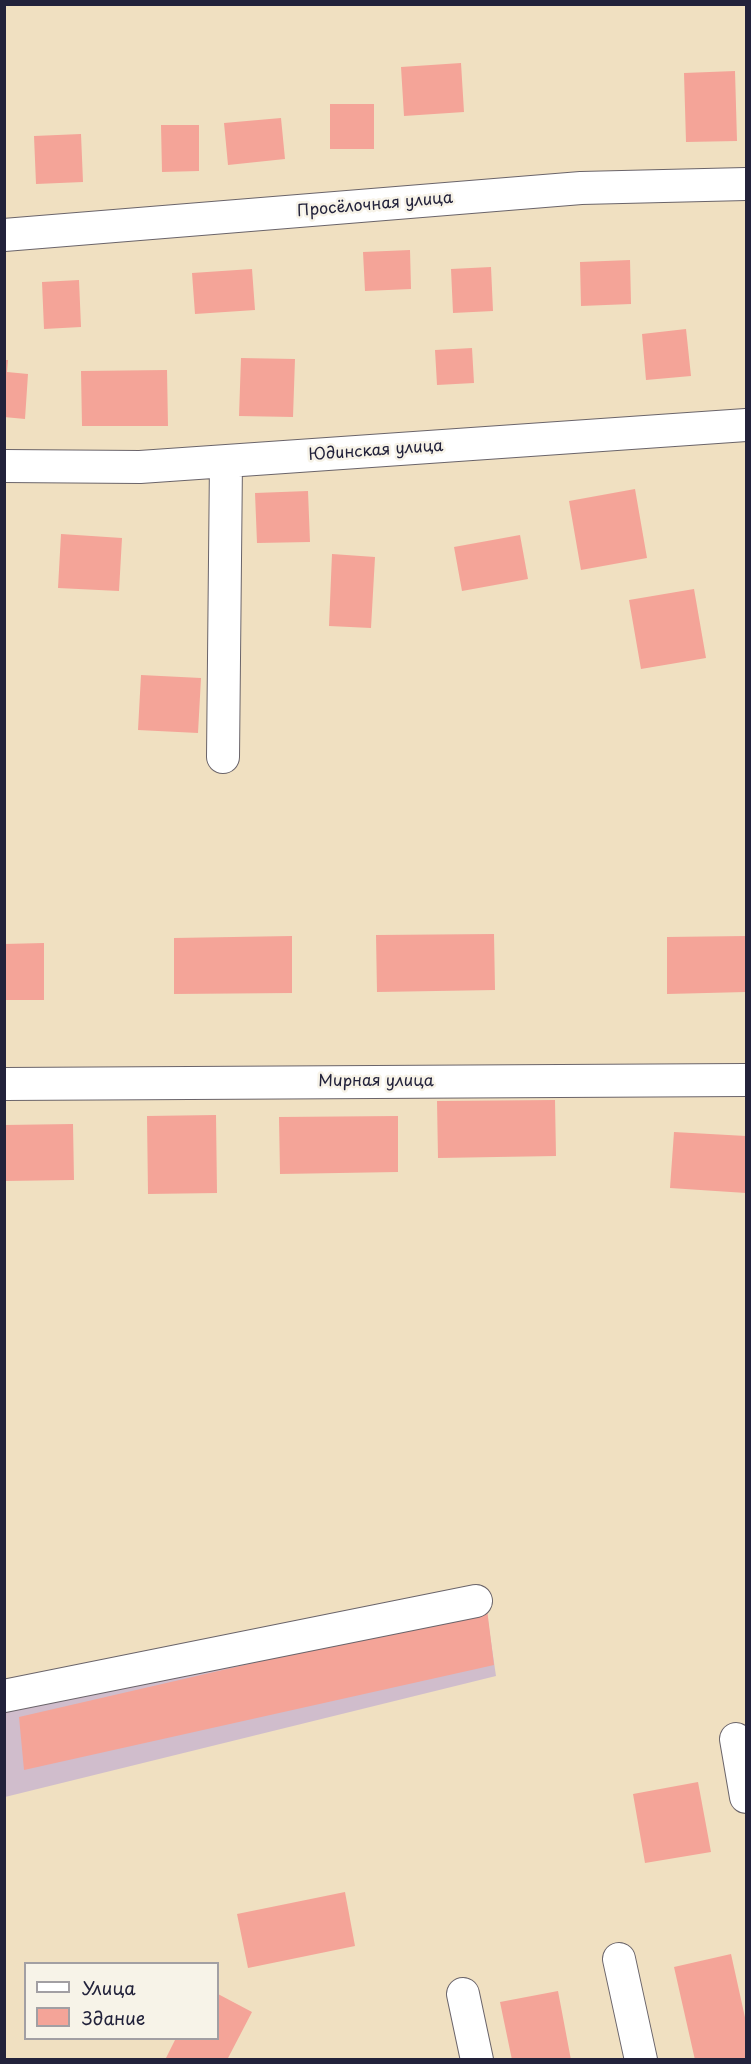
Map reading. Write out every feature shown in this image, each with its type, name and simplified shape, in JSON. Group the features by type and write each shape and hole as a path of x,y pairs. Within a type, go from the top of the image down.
{"street":[{"name":"Просёлочная улица","path":"4,235 581,188 747,183"},
{"name":"Юдинская улица","path":"4,466 140,468 747,425"},
{"path":"223,757 226,461"},
{"name":"Мирная улица","path":"4,1084 747,1080"},
{"path":"4,1696 476,1601"},
{"path":"736,1739 747,1797"},
{"path":"619,1959 641,2060"},
{"path":"464,1994 477,2060"}],"shaded area":[{"path":"483,1587 496,1676 5,1797 4,1684"}],"building":[{"path":"461,63 464,112 404,116 401,67"},
{"path":"735,71 737,141 686,142 684,73"},
{"path":"330,104 374,104 374,149 330,149"},
{"path":"281,118 285,159 228,165 224,123"},
{"path":"161,125 199,125 199,171 162,172"},
{"path":"81,134 83,182 36,184 34,136"},
{"path":"410,250 411,289 365,291 363,252"},
{"path":"630,260 631,304 581,306 580,262"},
{"path":"491,267 493,311 453,313 451,269"},
{"path":"252,269 255,310 195,314 192,273"},
{"path":"79,280 81,327 44,329 42,282"},
{"path":"686,329 691,376 646,380 642,334"},
{"path":"472,348 474,383 437,385 435,350"},
{"path":"241,358 295,359 293,417 239,416"},
{"path":"4,360 8,360 7,372 28,374 25,419 4,417"},
{"path":"167,370 168,426 82,426 81,371"},
{"path":"635,489 647,558 581,570 569,501"},
{"path":"308,491 310,542 257,543 255,493"},
{"path":"61,534 122,538 119,591 58,588"},
{"path":"520,535 528,579 462,591 454,547"},
{"path":"332,554 375,557 371,628 329,626"},
{"path":"694,589 706,658 641,669 629,600"},
{"path":"141,675 201,678 198,733 138,730"},
{"path":"494,934 495,990 377,992 376,935"},
{"path":"292,936 292,993 174,994 174,938"},
{"path":"746,936 746,992 667,994 667,937"},
{"path":"44,943 44,1000 4,1000 4,944"},
{"path":"555,1100 556,1156 438,1158 437,1101"},
{"path":"216,1115 217,1193 148,1194 147,1116"},
{"path":"398,1116 398,1172 280,1174 279,1117"},
{"path":"73,1124 74,1180 4,1181 4,1125"},
{"path":"674,1132 746,1136 746,1193 670,1188"},
{"path":"487,1609 494,1665 24,1770 19,1717"},
{"path":"698,1782 711,1852 645,1863 633,1794"},
{"path":"345,1892 355,1946 248,1968 237,1914"},
{"path":"731,1954 746,2022 746,2060 695,2060 674,1967"},
{"path":"558,1991 571,2060 512,2060 500,2002"},
{"path":"219,1995 252,2012 227,2060 165,2060 175,2040 219,2040"}]}
